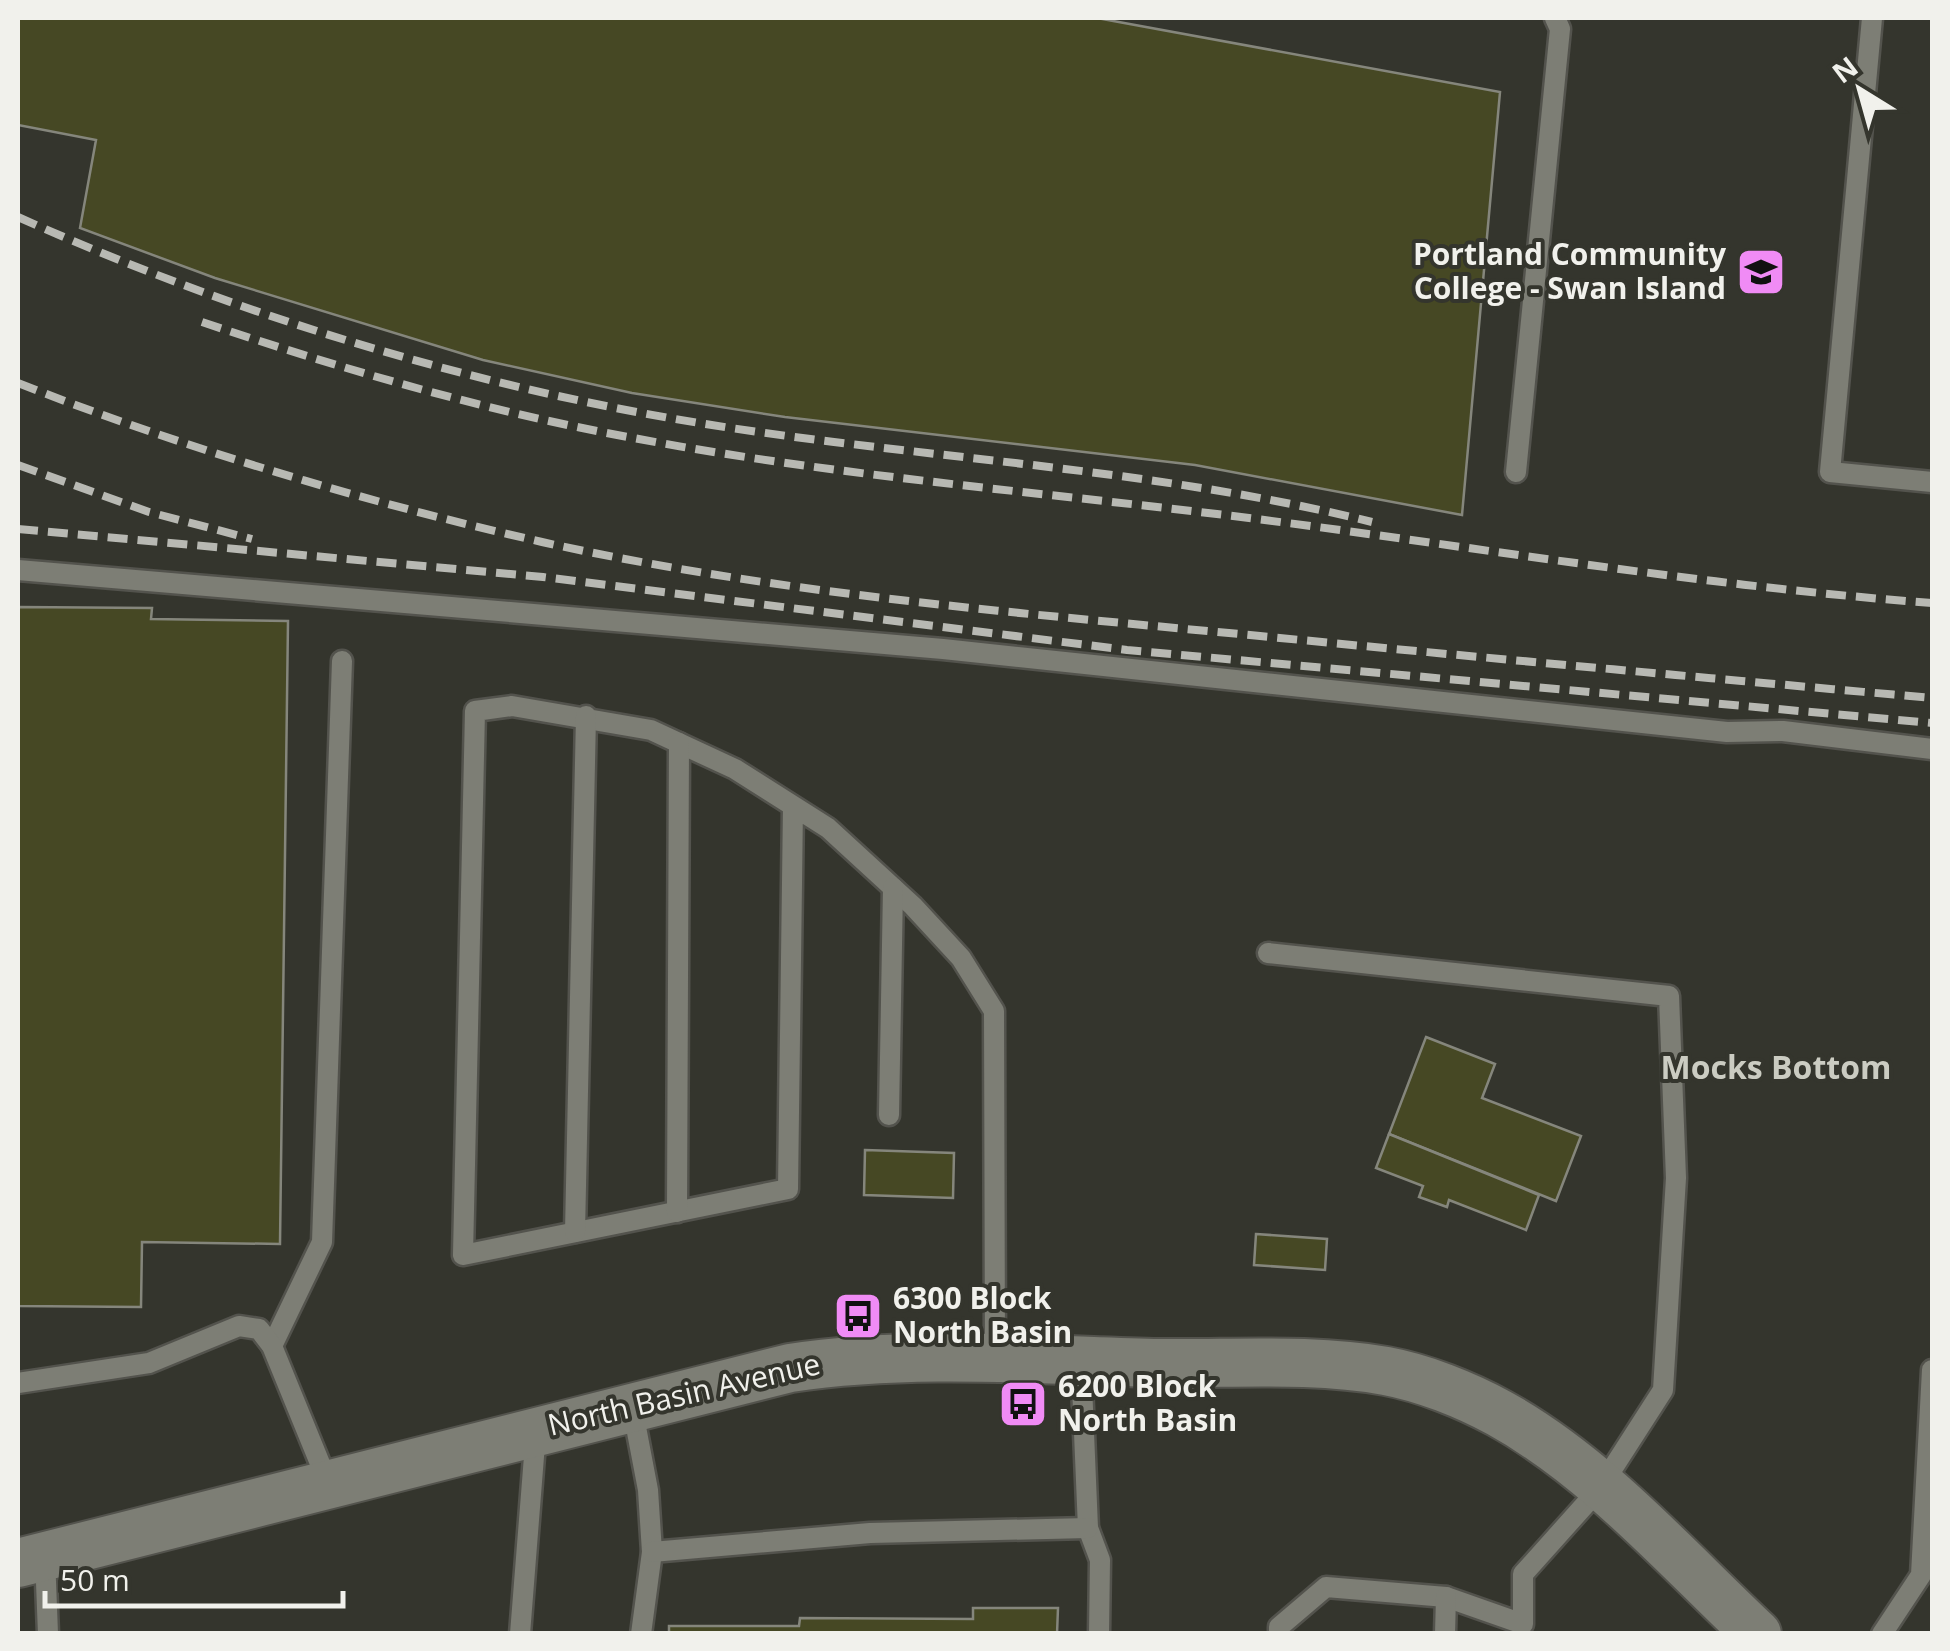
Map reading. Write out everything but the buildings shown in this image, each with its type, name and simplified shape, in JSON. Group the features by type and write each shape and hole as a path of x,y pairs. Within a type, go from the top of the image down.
{"street":[{"name":"North Basin Avenue","path":"32,1559 632,1404 817,1364 994,1360 1312,1364 1388,1372 1496,1412 1552,1447 1757,1634"}],"lane":[{"path":"1516,472 1560,29 1555,18"},
{"path":"1872,18 1830,472 1932,482"},
{"path":"18,570 944,649 1727,732 1783,731 1932,749"},
{"path":"272,1346 322,1242 342,662"},
{"path":"793,806 788,1190 463,1255 475,711 512,706 586,716 651,730 735,769 828,828 962,958 994,1011 994,1360"},
{"path":"575,1232 586,716"},
{"path":"677,1212 679,743"},
{"path":"888,1115 894,888"},
{"path":"1268,953 1668,996 1676,1178 1663,1390 1600,1488 1522,1574 1528,1629 1446,1597 1326,1587 1279,1627 1279,1634"},
{"path":"18,1383 149,1363 239,1326 258,1329 272,1346 328,1483"},
{"path":"1082,1361 1088,1528 1100,1560 1099,1634"},
{"path":"1882,1634 1921,1575 1932,1370"},
{"path":"632,1404 648,1490 652,1552 641,1634"},
{"path":"520,1634 536,1428"},
{"path":"652,1552 870,1532 1088,1528"},
{"path":"32,1559 48,1634"},
{"path":"1445,1634 1446,1597"}],"railway":[{"path":"18,217 103,254 278,318 367,347 548,394 731,428 1213,490 1372,522"},
{"path":"202,322 466,401 705,451 1249,518 1675,576 1932,603"},
{"path":"18,383 211,452 343,492 542,542 720,575 989,610 1932,698"},
{"path":"18,465 149,512 252,539"},
{"path":"18,529 543,577 1127,650 1932,723"}],"place":[{"name":"Portland Community College - Swan Island","path":"1761,272"},
{"name":"6300 Block North Basin","path":"858,1316"},
{"name":"6200 Block North Basin","path":"1023,1404"}],"district":[{"name":"Mocks Bottom","path":"1776,1068"}]}
